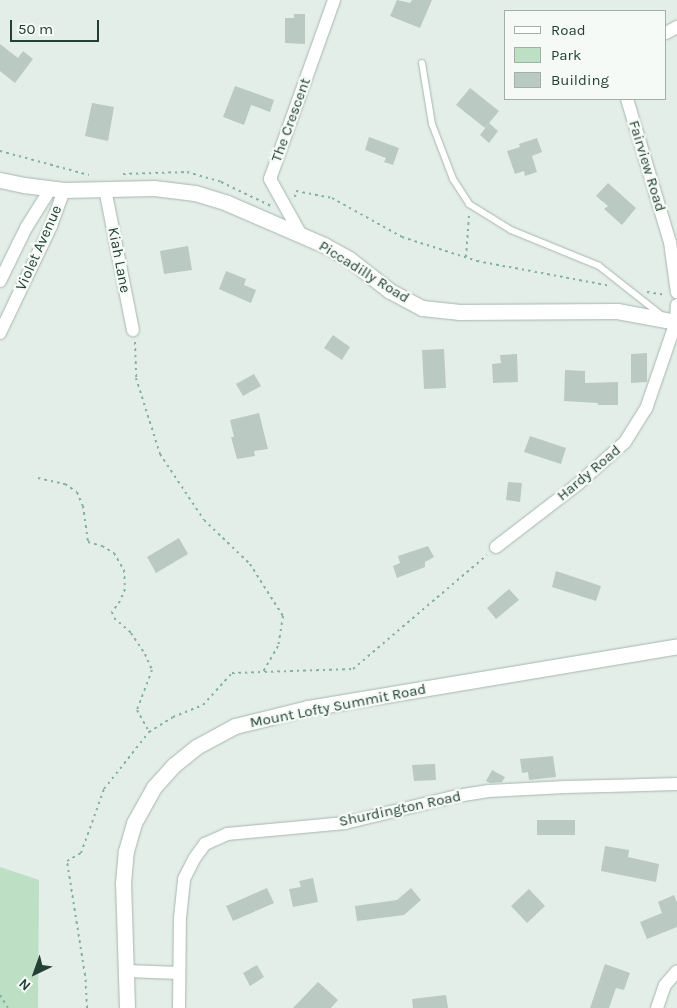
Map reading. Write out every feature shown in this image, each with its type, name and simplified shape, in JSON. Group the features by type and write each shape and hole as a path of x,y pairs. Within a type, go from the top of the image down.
{"main road":[{"name":"Piccadilly Road","path":"0,180 58,189 154,188 195,193 227,203 301,235 349,259 390,291 422,308 458,312 617,310 673,321"},
{"name":"Mount Lofty Summit Road","path":"127,1008 123,883 126,851 134,823 154,787 174,765 196,747 235,726 308,708 677,646"}],"street":[{"name":"The Crescent","path":"301,235 270,179 334,0"},
{"name":"Fairview Road","path":"626,100 670,242 674,298 673,321"},
{"name":"Violet Avenue","path":"0,281 26,228 58,189"},
{"name":"Violet Avenue","path":"2,327 51,226 58,189"},
{"name":"Kiah Lane","path":"105,189 133,330"},
{"name":"Hardy Road","path":"496,547 579,483 625,442 646,409 673,321"},
{"name":"Shurdington Road","path":"179,1008 180,918 184,879 194,859 205,844 227,834 345,823 457,796 489,791 565,786 677,784"},
{"path":"127,971 179,973"},
{"path":"657,1008 665,985 677,971"}],"lane":[{"path":"422,63 432,124 453,179 468,204 511,230 599,266 673,321"}],"path":[{"path":"0,151 39,160 76,173 96,176"},
{"path":"114,176 134,172 187,172 221,182 290,215 296,191 332,198 402,238 466,257 564,279 674,298"},
{"path":"466,257 470,232 468,204"},
{"path":"133,330 137,352 136,378 160,454 204,520 250,564 283,616 278,646 263,672"},
{"path":"38,478 65,484 77,492 83,506 88,542 102,546 114,553 124,570 125,588 120,601 112,612 114,618 132,633 146,654 152,670 137,710 149,732"},
{"path":"0,995 8,1008"}],"green space":[{"path":"0,867 39,880 38,1008 0,1008"}],"building":[{"path":"397,0 410,3 412,0 432,0 420,28 390,16"},
{"path":"294,14 305,14 305,44 285,43 285,18 294,18"},
{"path":"0,44 18,58 23,51 33,59 15,83 0,71"},
{"path":"235,86 274,100 270,112 251,105 244,125 223,117"},
{"path":"470,88 499,111 485,128 456,105"},
{"path":"92,103 114,107 108,141 85,136"},
{"path":"489,123 498,131 489,143 480,135"},
{"path":"369,137 399,148 393,165 384,162 386,158 365,150"},
{"path":"537,138 542,152 532,156 537,172 525,176 524,171 515,174 507,151 520,147 519,144"},
{"path":"608,183 636,208 622,225 604,209 608,206 596,196"},
{"path":"188,246 192,270 164,274 160,251"},
{"path":"226,271 246,279 244,285 256,290 251,303 219,289"},
{"path":"333,335 350,347 342,360 324,348"},
{"path":"444,349 446,388 424,389 422,350"},
{"path":"647,353 647,382 631,383 631,354"},
{"path":"517,354 518,382 493,383 492,364 501,363 500,355"},
{"path":"565,370 585,371 585,383 618,382 618,405 564,401"},
{"path":"254,374 261,386 243,396 236,384"},
{"path":"259,413 268,449 254,451 255,456 237,459 231,437 234,437 230,420"},
{"path":"530,436 566,448 561,464 524,452"},
{"path":"508,482 522,483 520,502 506,500"},
{"path":"179,538 188,554 156,573 147,557"},
{"path":"428,546 434,557 425,562 425,567 397,578 393,566 400,563 398,556"},
{"path":"556,571 601,586 596,601 552,587"},
{"path":"509,589 519,600 496,619 487,608"},
{"path":"553,756 556,777 529,780 528,772 522,773 520,759"},
{"path":"435,764 436,780 414,781 412,765"},
{"path":"492,770 505,777 502,782 490,783 486,781"},
{"path":"537,820 575,820 575,835 537,835"},
{"path":"605,846 629,850 628,857 659,864 656,882 601,871"},
{"path":"313,878 318,902 293,907 289,889 301,887 299,881"},
{"path":"267,888 274,903 233,921 226,906"},
{"path":"411,888 421,900 404,915 357,921 355,906 397,900"},
{"path":"529,889 545,906 527,923 511,906"},
{"path":"674,895 677,902 677,927 647,939 640,922 662,913 658,902"},
{"path":"605,964 630,973 624,990 616,988 609,1008 590,1008"},
{"path":"257,965 264,977 250,986 243,973"},
{"path":"318,982 338,1000 331,1008 293,1008"},
{"path":"446,995 448,1008 413,1008 412,999"}]}
